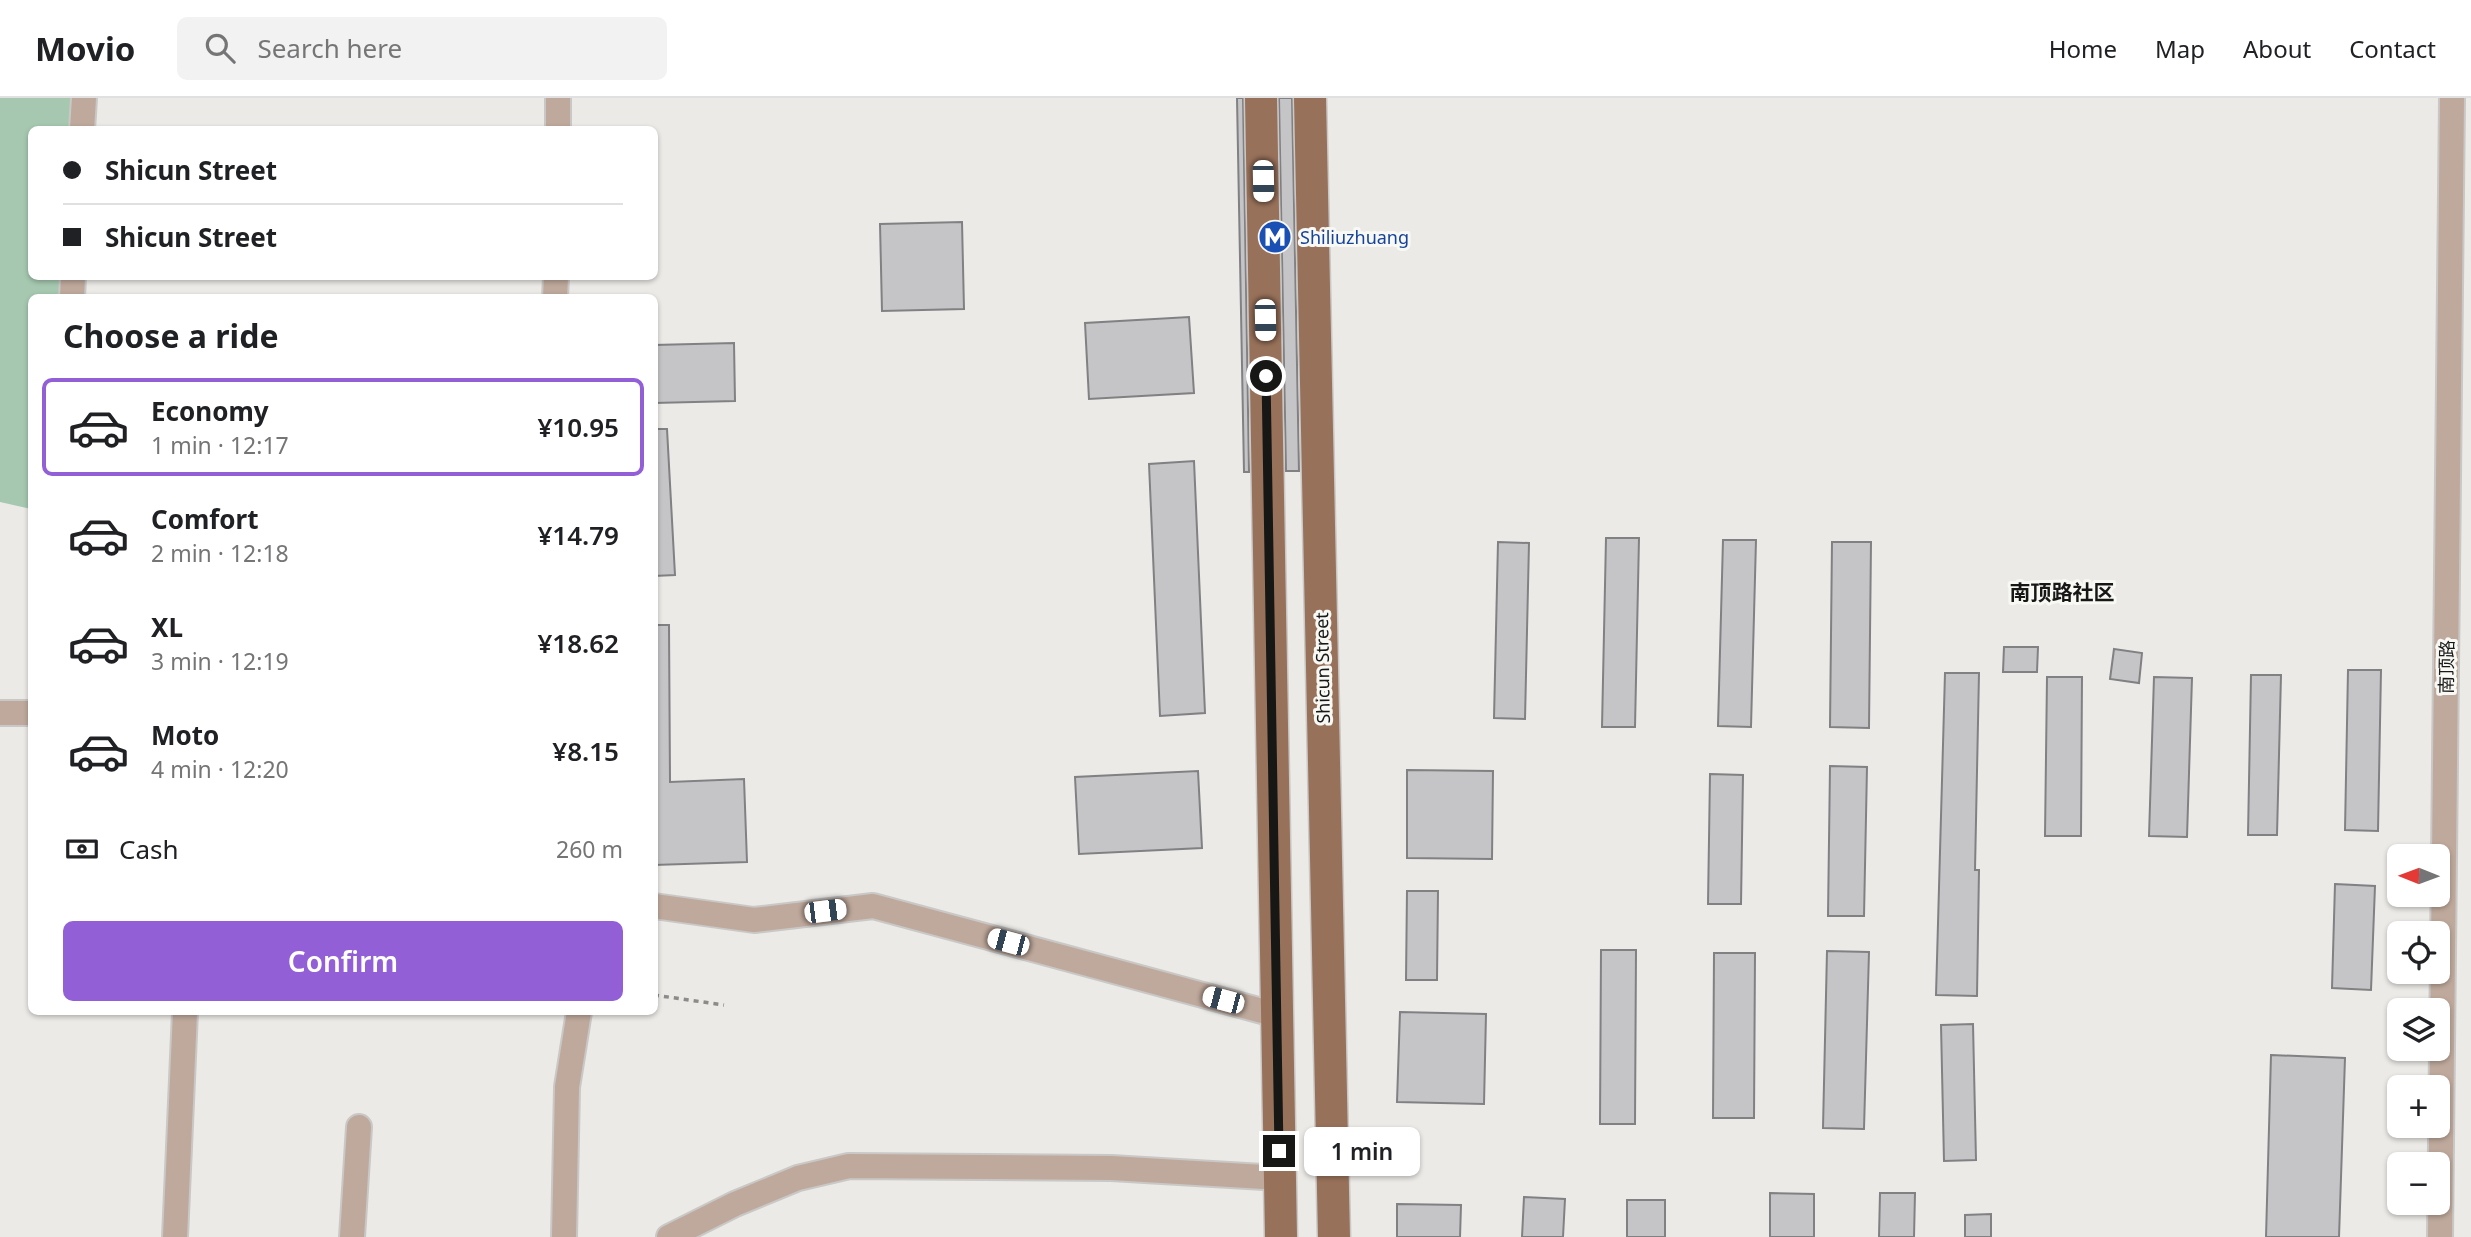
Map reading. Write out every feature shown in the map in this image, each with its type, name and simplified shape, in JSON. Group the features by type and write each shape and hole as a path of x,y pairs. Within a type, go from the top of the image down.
{"main road":[{"path":"1261,98 1281,1237"},
{"name":"Shicun Street","path":"1310,98 1334,1237"}],"street":[{"path":"82,126 84,98"},
{"path":"558,98 558,126"},
{"name":"南顶路","path":"2440,1237 2452,98"},
{"path":"0,713 28,713"},
{"path":"658,907 754,920 873,906 1277,1014"},
{"path":"175,1237 184,1015"},
{"path":"565,1237 567,1087 579,1015"},
{"path":"352,1237 359,1127"},
{"path":"669,1237 735,1204 798,1178 849,1166 1111,1168 1280,1178"}],"path":[{"path":"658,996 724,1005"}],"green space":[{"path":"0,98 72,98 70,126 28,126 28,280 61,280 60,294 28,294 28,508 0,502"}],"building":[{"path":"1237,98 1243,98 1249,472 1244,472"},
{"path":"1279,98 1292,98 1299,471 1286,471"},
{"path":"962,222 964,309 882,311 880,224"},
{"path":"1189,317 1194,393 1089,399 1085,323"},
{"path":"734,343 735,401 658,403 658,345"},
{"path":"658,429 667,429 675,575 658,576"},
{"path":"1194,461 1205,713 1160,716 1149,464"},
{"path":"1606,538 1639,538 1635,727 1602,727"},
{"path":"1723,540 1756,540 1751,727 1718,726"},
{"path":"1498,542 1529,543 1525,719 1494,718"},
{"path":"1832,542 1871,542 1869,728 1830,727"},
{"path":"658,625 669,625 670,782 744,779 747,862 658,865"},
{"path":"2004,647 2038,647 2037,672 2003,672"},
{"path":"2114,649 2142,653 2139,683 2110,679"},
{"path":"2348,670 2381,670 2378,831 2345,830"},
{"path":"1945,673 1979,673 1975,870 1979,870 1977,996 1936,995"},
{"path":"2251,675 2281,675 2277,835 2248,835"},
{"path":"2047,677 2082,677 2081,836 2045,836"},
{"path":"2154,677 2192,678 2187,837 2149,836"},
{"path":"1830,766 1867,767 1864,916 1828,916"},
{"path":"1407,770 1493,771 1492,859 1407,858"},
{"path":"1198,771 1202,848 1079,854 1075,777"},
{"path":"1710,774 1743,775 1741,904 1708,904"},
{"path":"2335,884 2375,886 2371,990 2332,988"},
{"path":"1407,891 1438,891 1437,980 1406,980"},
{"path":"1601,950 1636,950 1635,1124 1600,1124"},
{"path":"1827,951 1869,952 1864,1129 1823,1128"},
{"path":"1714,953 1755,953 1754,1118 1713,1118"},
{"path":"1400,1012 1486,1014 1484,1104 1397,1102"},
{"path":"1973,1024 1976,1160 1944,1161 1941,1025"},
{"path":"2271,1055 2345,1058 2339,1237 2266,1237"},
{"path":"1770,1193 1814,1194 1814,1237 1770,1237"},
{"path":"1880,1193 1915,1193 1914,1237 1879,1237"},
{"path":"1524,1197 1565,1199 1563,1237 1522,1237"},
{"path":"1627,1200 1665,1200 1665,1237 1627,1237"},
{"path":"1397,1204 1461,1205 1460,1237 1397,1237"},
{"path":"1991,1214 1991,1237 1965,1237 1965,1215"}],"place":[{"name":"Shiliuzhuang","path":"1275,237"}],"district":[{"name":"南顶路社区","path":"2062,592"}],"route":[{"path":"1266,376 1279,1151"}]}
